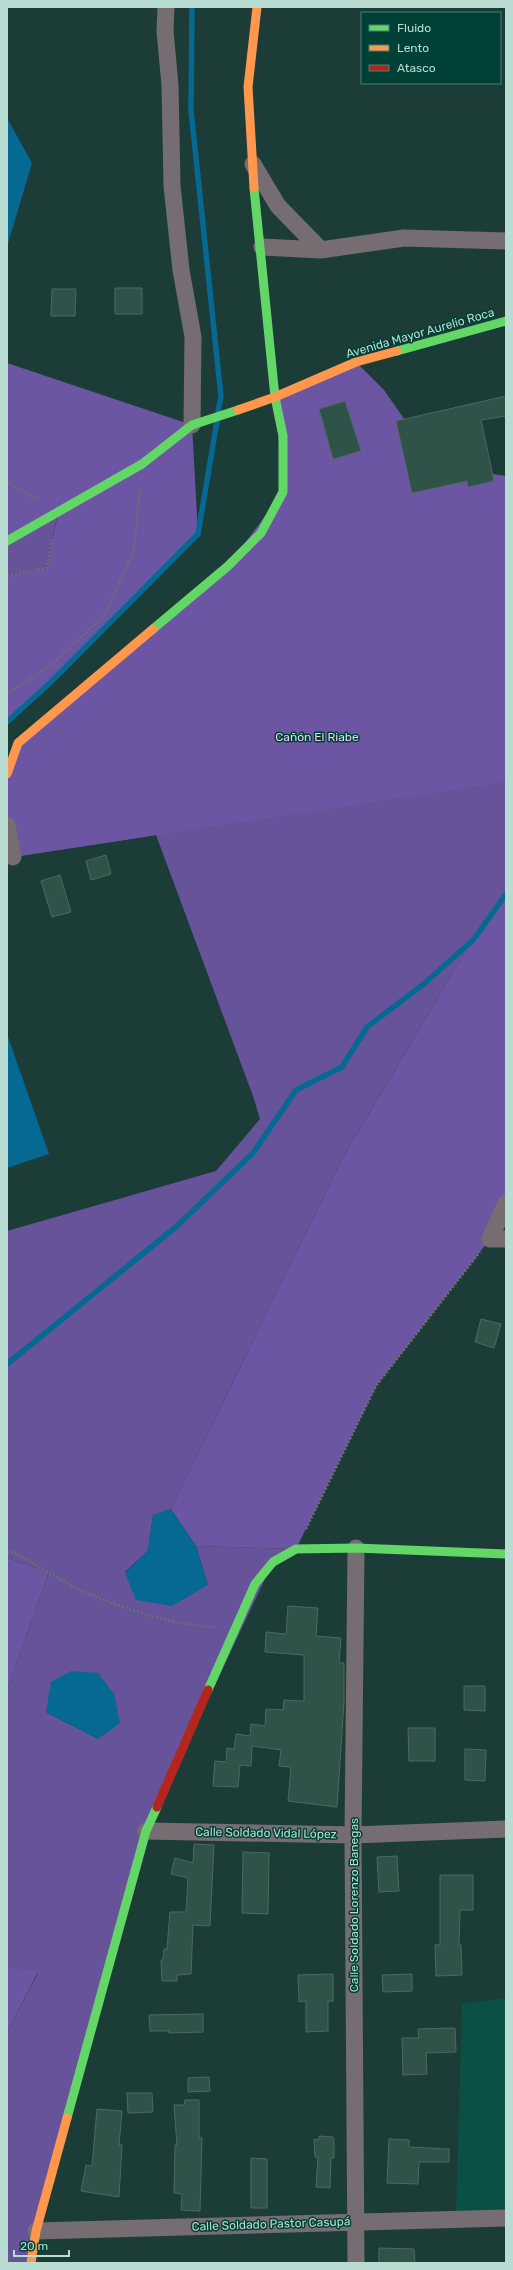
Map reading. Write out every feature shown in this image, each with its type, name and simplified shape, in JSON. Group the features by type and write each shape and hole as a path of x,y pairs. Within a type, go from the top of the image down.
{"street":[{"path":"7,541 142,464 192,425 193,337 182,270 172,186 170,85 165,31 166,7"},
{"path":"7,774 18,743 228,566 261,533 283,492 283,436 275,397 262,247 252,163 248,87 257,7"},
{"path":"252,163 278,206 321,250"},
{"path":"262,247 321,250 404,238 506,241"},
{"name":"Avenida Mayor Aurelio Roca","path":"192,425 262,402 356,362 506,321"},
{"path":"7,825 13,857"},
{"path":"498,1239 506,1203"},
{"path":"31,2263 36,2231 146,1831 255,1584 273,1562 296,1549 356,1548 506,1554"},
{"name":"Calle Soldado Lorenzo Banegas","path":"356,1548 353,1835 356,2263"},
{"name":"Calle Soldado Vidal López","path":"146,1831 353,1835 506,1829"},
{"name":"Calle Soldado Pastor Casupá","path":"36,2231 506,2218"}],"path":[{"path":"7,694 50,665 105,615 134,549 142,464"},
{"path":"7,482 58,512 47,568 7,576"},
{"path":"296,1549 376,1386 498,1239"},
{"path":"7,1552 12,1552 93,1596 198,1627 236,1627"}],"shaded area":[{"path":"506,1998 506,2212 456,2213 462,2004"}],"green space":[{"name":"Cañón El Riabe","path":"356,362 384,390 437,466 506,476 506,782 13,857 7,825 7,774 18,743 228,566 283,492 275,397"},
{"path":"7,363 192,425 198,534 52,681 7,722 7,576 47,568 58,513 7,541"},
{"path":"506,494 506,907 484,920 342,1159 171,1509 153,1515 148,1551 125,1572 208,1585 196,1546 296,1549 273,1562 146,1831 31,2263 7,2263 7,2032 38,1973 7,1967 7,1690 49,1572 7,1558 7,1231 216,1171 260,1119 253,1096 156,835 7,858","holes":["98,1673 98,1739 46,1712"]},
{"path":"58,512 47,568 7,576 7,541"},
{"path":"506,892 506,1203 490,1239 376,1386 296,1549 196,1546 171,1509 342,1159 484,920"},
{"path":"7,1558 49,1572 7,1690"},
{"path":"7,1967 38,1972 7,2032"}],"water":[{"path":"7,118 32,163 7,247"},
{"path":"7,1034 49,1154 7,1168"},
{"path":"171,1509 196,1546 208,1585 172,1606 136,1600 125,1573 148,1551 153,1515"},
{"path":"71,1671 98,1673 114,1694 120,1723 98,1739 46,1712 51,1682"}],"building":[{"path":"115,288 142,288 142,314 115,314"},
{"path":"52,289 76,289 75,316 51,316"},
{"path":"506,396 506,416 481,420 494,481 468,487 467,481 412,493 396,421"},
{"path":"345,401 361,451 333,459 319,409"},
{"path":"106,855 111,874 91,880 86,861"},
{"path":"60,875 71,912 52,917 41,881"},
{"path":"481,1319 501,1324 494,1348 475,1342"},
{"path":"288,1606 318,1608 316,1636 341,1638 339,1663 344,1663 344,1702 337,1807 288,1801 291,1767 279,1766 281,1750 252,1746 251,1766 240,1765 238,1787 213,1786 215,1761 226,1762 227,1748 234,1749 236,1734 250,1736 251,1724 265,1726 266,1709 283,1710 284,1700 304,1701 304,1655 265,1652 266,1632 286,1634"},
{"path":"464,1686 485,1686 485,1711 464,1710"},
{"path":"408,1728 435,1728 435,1761 409,1761"},
{"path":"465,1749 486,1750 485,1781 465,1780"},
{"path":"194,1844 214,1845 210,1926 193,1925 191,1974 177,1975 177,1981 162,1981 161,1960 163,1960 164,1949 167,1949 170,1912 186,1912 188,1878 171,1874 175,1858 193,1863"},
{"path":"243,1852 269,1853 268,1914 242,1913"},
{"path":"397,1856 399,1891 379,1892 377,1857"},
{"path":"440,1875 473,1875 473,1910 460,1910 459,1945 461,1945 462,1975 436,1976 435,1945 440,1945"},
{"path":"333,1974 333,2001 328,2001 328,2031 306,2032 306,2001 299,2002 298,1975"},
{"path":"412,1974 412,1991 383,1992 382,1975"},
{"path":"203,2014 203,2032 169,2033 169,2031 150,2031 149,2015"},
{"path":"455,2028 456,2052 426,2053 427,2074 403,2075 402,2038 419,2038 418,2029"},
{"path":"209,2077 210,2091 188,2092 188,2078"},
{"path":"127,2093 152,2093 153,2112 128,2113"},
{"path":"185,2100 199,2100 199,2138 202,2138 200,2211 181,2210 182,2194 174,2193 175,2145 177,2145 174,2105 184,2105"},
{"path":"97,2109 122,2111 119,2145 122,2145 119,2197 81,2191 86,2165 92,2166"},
{"path":"319,2136 333,2137 334,2141 334,2158 331,2158 330,2188 316,2187 318,2157 315,2157 314,2139 319,2140"},
{"path":"389,2139 409,2140 409,2147 449,2149 449,2162 419,2162 418,2184 387,2183"},
{"path":"251,2158 267,2159 267,2208 251,2208"},
{"path":"379,2248 414,2249 415,2263 379,2263"}],"waterway":[{"path":"192,7 191,110 221,397 218,411"},
{"path":"7,722 52,681 198,534 217,421"},
{"path":"7,1364 177,1226 253,1153 296,1090 342,1067 367,1027 425,983 474,939 506,894"}],"traffic: fast":[{"path":"153,629 228,566 261,533 283,492 283,436 275,397 254,188"},
{"path":"397,351 506,321"},
{"path":"7,541 142,464 192,425 238,410"},
{"path":"208,1690 255,1584 273,1562 296,1549 356,1548 506,1554"},
{"path":"67,2118 146,1831 157,1807"}],"traffic: slow":[{"path":"254,188 248,87 257,7"},
{"path":"238,410 275,397 356,362 397,351"},
{"path":"7,774 18,743 153,629"},
{"path":"31,2263 36,2231 67,2118"}],"traffic: jam":[{"path":"157,1807 208,1690"}]}
